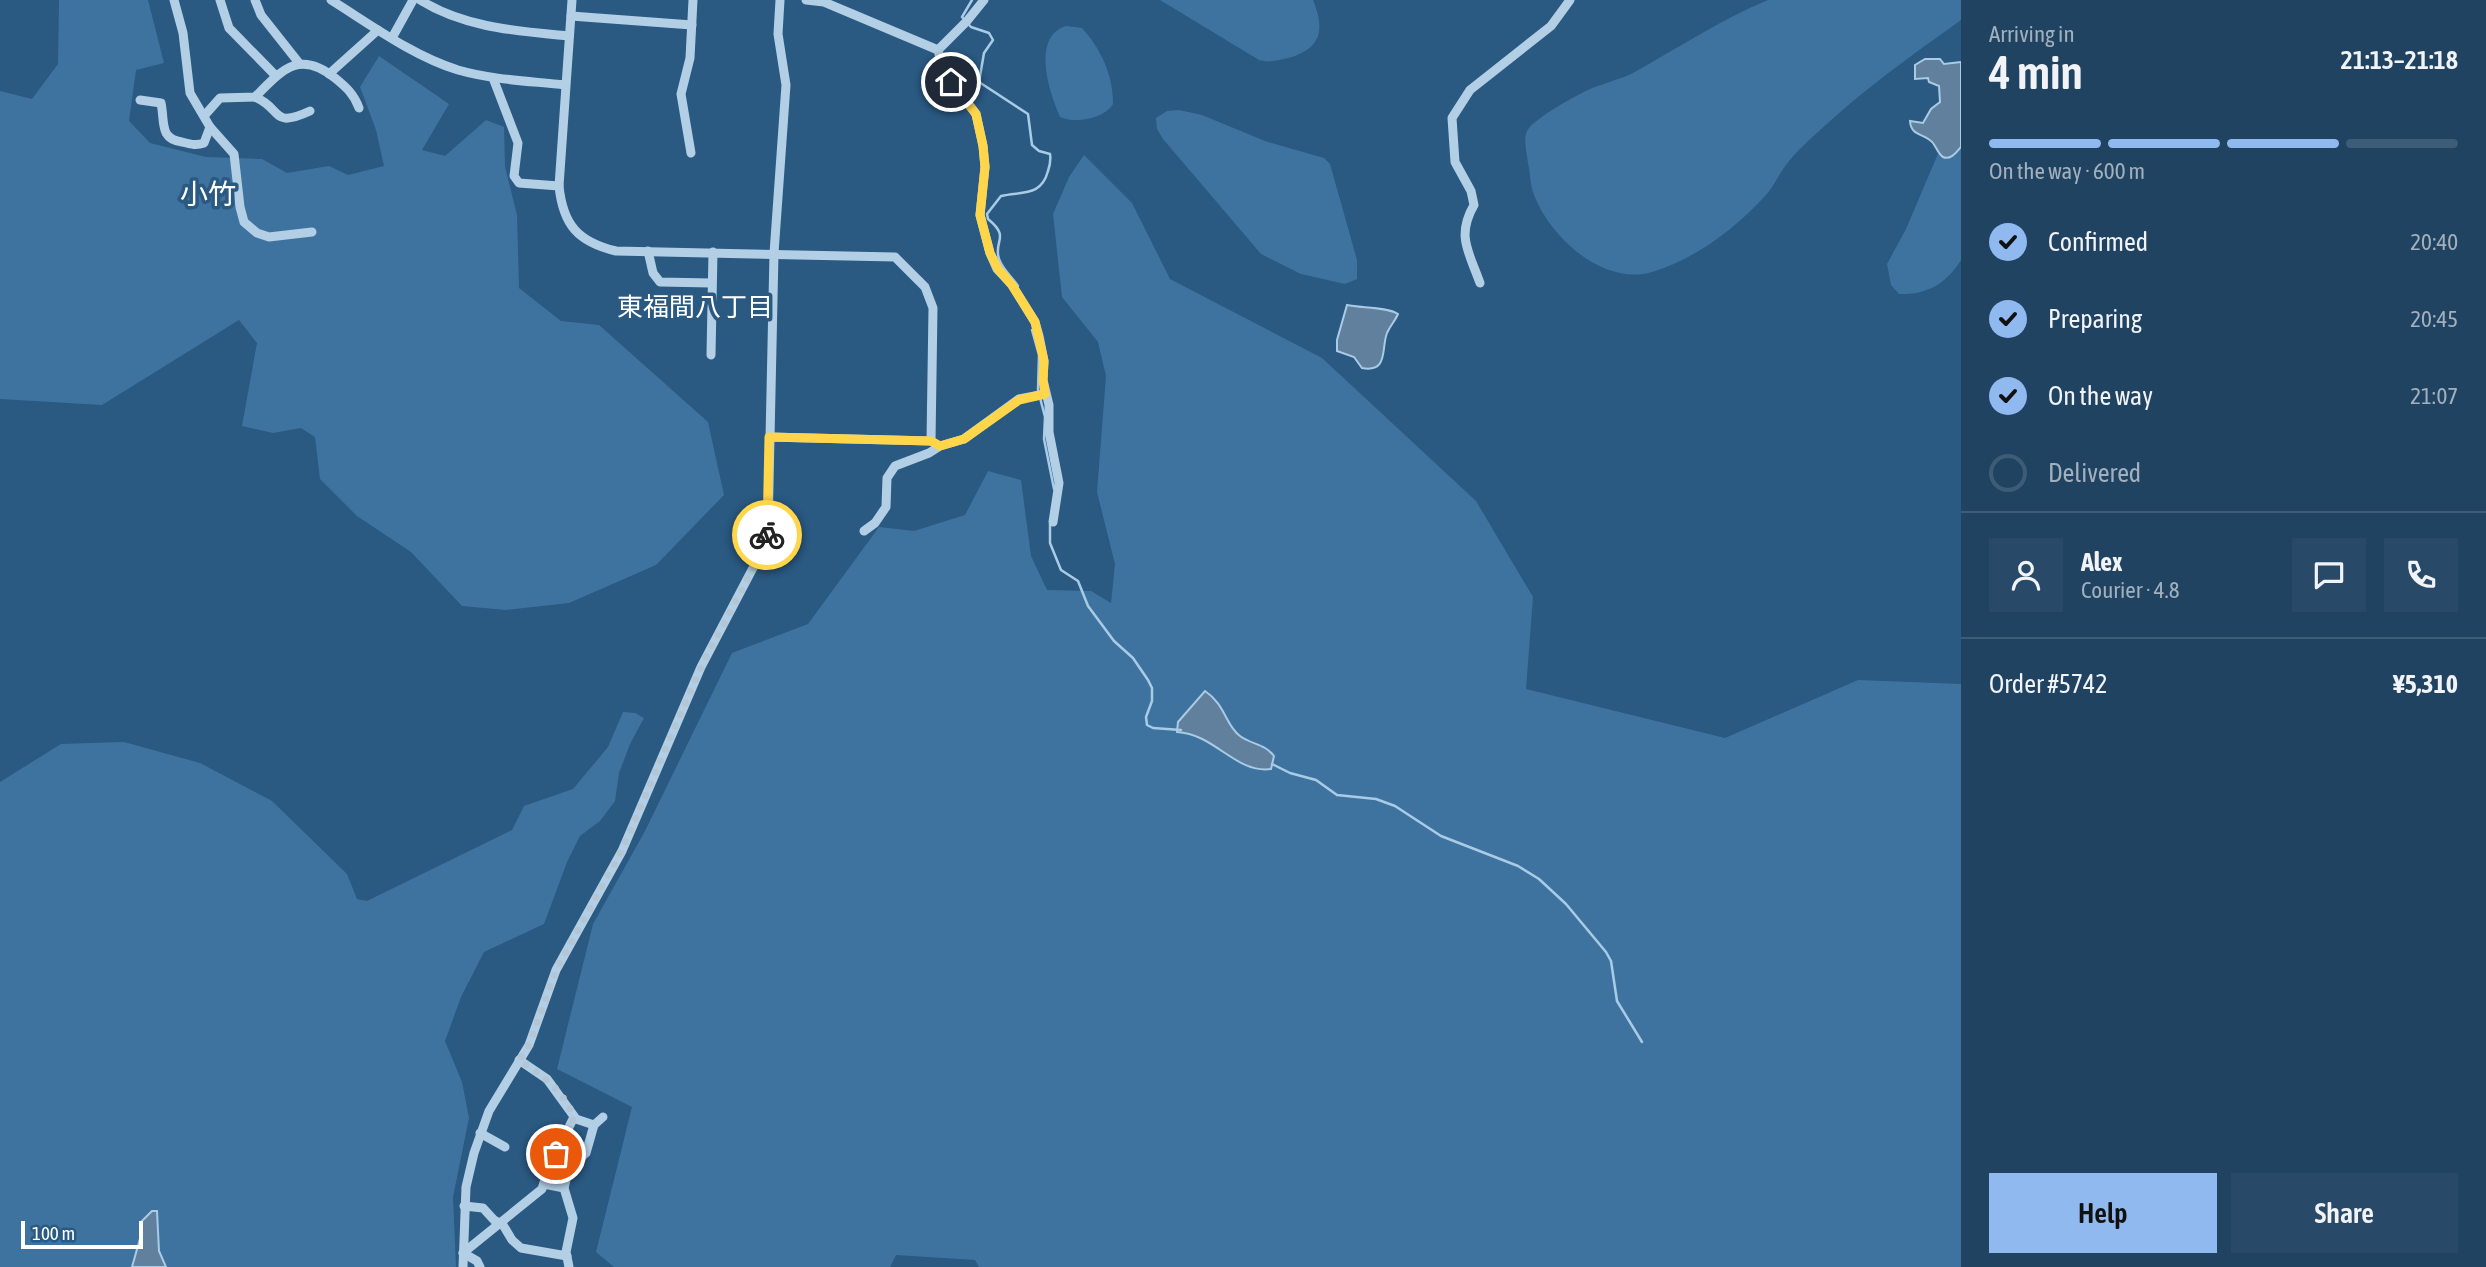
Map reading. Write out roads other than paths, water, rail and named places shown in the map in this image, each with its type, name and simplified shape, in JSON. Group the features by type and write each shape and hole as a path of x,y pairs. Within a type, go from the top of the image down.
{"street":[{"path":"174,0 183,33 192,101 234,154 240,207 248,227 269,237 312,232"},
{"path":"220,0 229,27 276,76"},
{"path":"255,0 261,15 299,63"},
{"path":"331,0 422,55 456,69 493,78 565,85"},
{"path":"393,38 413,0"},
{"path":"420,0 467,22 505,30 569,36"},
{"path":"572,0 559,186 561,203 567,218 584,239 616,251 895,257 925,287 933,308 935,443 929,453 895,467 890,472 886,507 875,523 864,531"},
{"path":"691,153 681,94 690,58 694,0"},
{"path":"463,1267 464,1206 474,1153 489,1111 529,1045 556,970 622,850 701,667 765,545 768,531 774,253 785,100 785,74 778,34 780,0"},
{"path":"806,0 825,1 938,50"},
{"path":"938,50 967,22 984,0"},
{"path":"1480,283 1465,237 1466,219 1474,205 1471,191 1455,162 1452,118 1470,90 1551,26 1570,0"},
{"path":"571,16 692,25"},
{"path":"329,74 378,30"},
{"path":"938,50 943,70 976,114 983,146 985,179 980,215 986,240 998,269 1012,285 1035,322 1044,361 1043,380 1049,405 1049,432 1059,483 1053,522"},
{"path":"255,97 276,76 299,63 319,67 329,74 353,94 359,108"},
{"path":"493,78 518,142 514,176 519,183 559,186"},
{"path":"204,116 220,98 255,97 268,104 276,115 282,118 292,119 310,111"},
{"path":"141,100 161,103 165,135 171,141 198,145 204,143 210,127"},
{"path":"648,251 653,273 660,282 711,283"},
{"path":"711,355 713,252"},
{"path":"769,437 935,443 964,439 1019,400 1045,394"},
{"path":"519,1060 547,1079 561,1095 574,1117 594,1125"},
{"path":"463,1253 542,1189 548,1170 574,1117"},
{"path":"569,1267 567,1256 573,1218 564,1188 569,1168 586,1153 594,1125 603,1117"},
{"path":"480,1133 505,1147"},
{"path":"544,1184 564,1188"},
{"path":"464,1206 483,1208 503,1226 521,1248 567,1256"},
{"path":"463,1253 477,1261 480,1267"}],"waterway":[{"path":"972,0 962,17 971,27 989,33 993,40 984,53 979,82 1028,114 1032,145 1039,151 1050,154 1049,169 1041,185 1030,191 1001,196 987,214 999,231 1000,263 1018,286"},
{"path":"1032,330 1039,355 1038,390 1045,417 1044,439 1054,489"},
{"path":"1050,524 1050,543 1061,570 1078,581 1088,606 1114,641 1133,658 1152,688 1147,725 1181,730"},
{"path":"1272,764 1290,773 1316,780 1337,795 1376,799 1395,806 1441,836 1518,866 1539,879 1566,904 1606,952 1611,961 1617,1001 1642,1042"}],"district":[{"name":"小竹","path":"208,194"},
{"name":"東福間八丁目","path":"695,307"}]}
